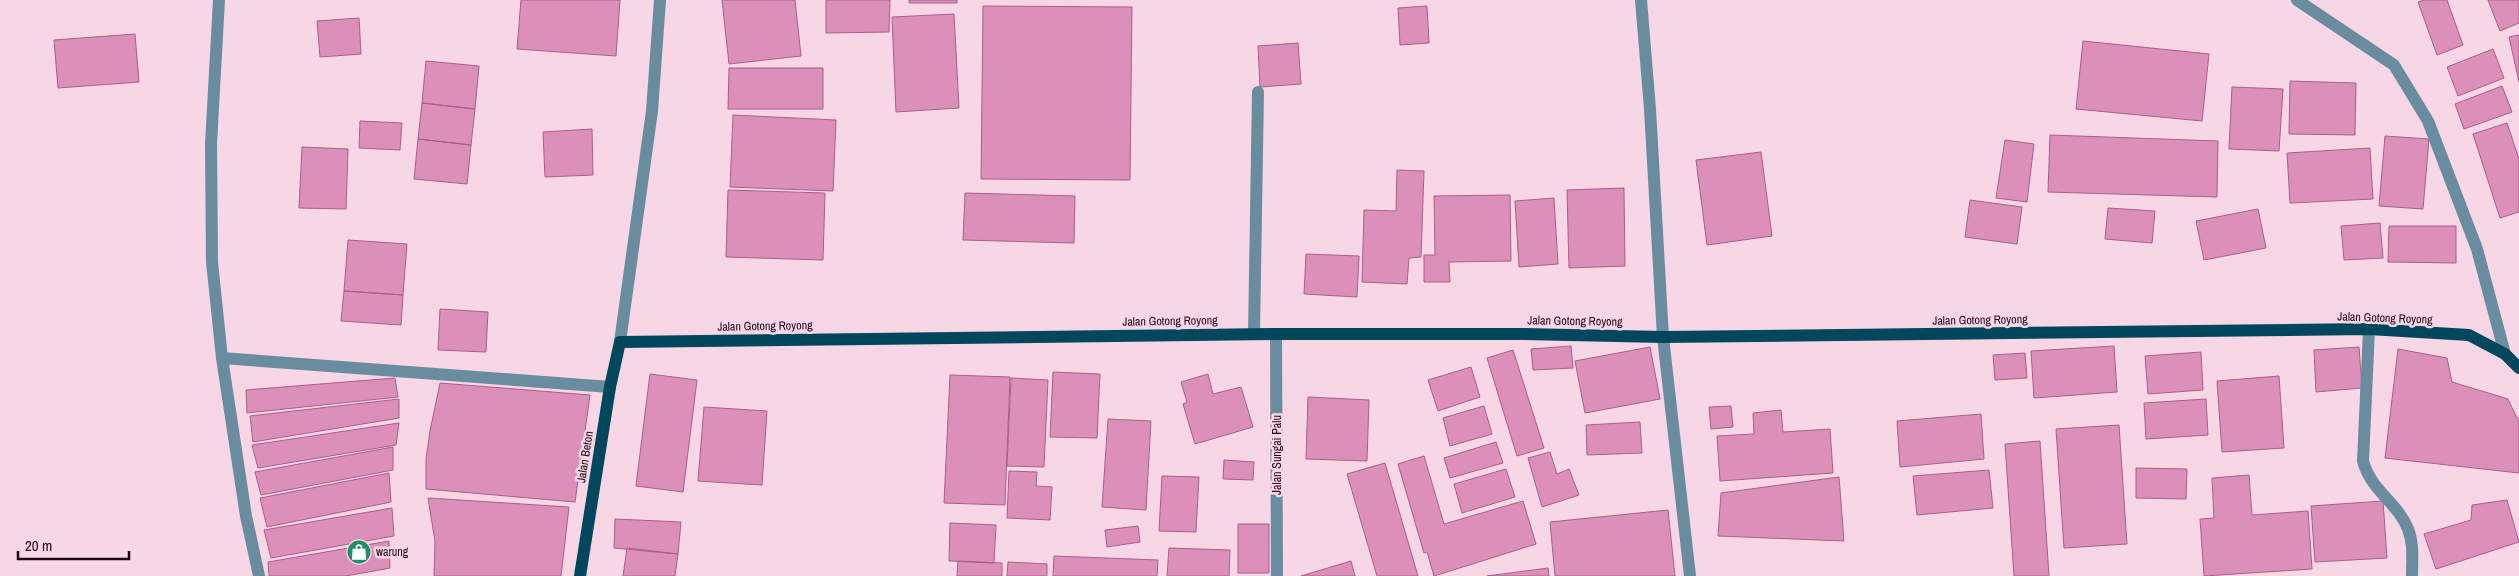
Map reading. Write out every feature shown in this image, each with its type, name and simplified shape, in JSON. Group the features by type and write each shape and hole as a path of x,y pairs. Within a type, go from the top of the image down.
{"main road":[{"name":"Jalan Gotong Royong","path":"620,342 1254,334 1522,334 1663,337 2369,329 2469,335 2504,354 2519,368"},
{"name":"Jalan Beton","path":"580,576 610,387 620,342"}],"street":[{"path":"219,0 211,144 212,262 222,358 246,516 259,576"},
{"path":"620,342 652,111 660,0"},
{"path":"1641,0 1650,101 1663,337 1690,576"},
{"path":"2297,0 2394,65 2428,121 2477,249 2504,354"},
{"path":"1254,334 1258,92"},
{"path":"2369,329 2363,461 2371,480 2408,527 2412,543 2412,576"},
{"name":"Jalan Sungai Palu","path":"1276,334 1278,576"},
{"path":"222,358 610,387"}],"building":[{"path":"521,0 620,0 616,56 517,49"},
{"path":"722,0 795,0 801,56 729,64"},
{"path":"826,0 890,0 889,32 826,33"},
{"path":"909,0 957,0 957,3 909,3"},
{"path":"2424,0 2447,0 2463,45 2437,55 2418,2"},
{"path":"2488,0 2519,0 2519,23 2500,31"},
{"path":"983,6 1132,7 1130,180 981,179"},
{"path":"1427,6 1429,43 1400,45 1398,8"},
{"path":"954,14 959,108 896,112 892,17"},
{"path":"359,18 361,54 320,57 317,21"},
{"path":"135,34 139,82 58,88 54,40"},
{"path":"2519,35 2519,82 2509,37"},
{"path":"2083,41 2209,54 2202,121 2076,109"},
{"path":"1298,43 1301,84 1260,87 1258,46"},
{"path":"2493,49 2504,78 2458,96 2447,67"},
{"path":"426,61 479,66 475,109 422,103"},
{"path":"729,68 823,68 823,109 728,109"},
{"path":"2290,81 2356,83 2355,135 2289,134"},
{"path":"2502,86 2512,112 2464,129 2455,104"},
{"path":"2232,87 2283,89 2279,151 2229,149"},
{"path":"422,103 475,109 471,145 418,139"},
{"path":"733,115 836,120 833,191 730,187"},
{"path":"360,121 402,123 400,150 359,148"},
{"path":"2507,123 2519,159 2519,212 2500,218 2473,134"},
{"path":"592,129 593,175 545,177 543,132"},
{"path":"2050,135 2218,141 2217,197 2048,192"},
{"path":"2385,136 2429,139 2423,209 2379,206"},
{"path":"418,139 471,145 467,184 414,179"},
{"path":"2005,140 2034,144 2027,202 1996,198"},
{"path":"302,147 348,149 346,209 299,208"},
{"path":"2370,148 2373,199 2290,203 2287,153"},
{"path":"1761,152 1772,236 1707,245 1696,160"},
{"path":"1397,170 1424,171 1421,257 1409,258 1407,284 1362,282 1364,210 1396,211"},
{"path":"1624,188 1625,266 1569,268 1567,190"},
{"path":"728,190 825,193 823,260 726,257"},
{"path":"965,193 1075,196 1074,243 963,240"},
{"path":"1510,195 1511,261 1449,262 1450,282 1424,282 1424,255 1435,255 1434,196"},
{"path":"1554,198 1558,264 1519,267 1515,201"},
{"path":"1970,200 2022,207 2017,244 1965,237"},
{"path":"2108,208 2155,211 2152,243 2105,239"},
{"path":"2258,209 2266,248 2204,260 2196,221"},
{"path":"2380,223 2383,258 2344,260 2341,226"},
{"path":"2389,226 2456,226 2456,263 2388,262"},
{"path":"348,240 407,244 403,295 344,291"},
{"path":"1306,254 1359,256 1357,297 1304,294"},
{"path":"344,291 403,295 401,325 341,321"},
{"path":"440,309 488,312 486,352 438,350"},
{"path":"1571,346 1573,368 1533,370 1531,349"},
{"path":"2114,346 2117,392 2034,398 2031,351"},
{"path":"1650,347 1660,399 1585,413 1575,361"},
{"path":"2359,347 2362,388 2316,392 2314,350"},
{"path":"2398,349 2447,358 2452,382 2508,399 2517,418 2519,418 2519,473 2385,458"},
{"path":"1513,350 1544,448 1517,456 1487,358"},
{"path":"2201,352 2203,390 2148,394 2145,356"},
{"path":"2025,353 2027,378 1995,380 1993,355"},
{"path":"1471,367 1480,397 1438,411 1428,380"},
{"path":"1053,372 1100,374 1097,438 1050,437"},
{"path":"650,374 697,380 683,492 636,486"},
{"path":"1208,374 1213,394 1241,387 1253,427 1195,444 1183,404 1187,402 1181,382"},
{"path":"950,375 1010,377 1005,505 944,503"},
{"path":"2279,376 2284,448 2222,452 2217,381"},
{"path":"395,378 398,397 247,413 246,390"},
{"path":"1011,378 1048,380 1044,467 1007,466"},
{"path":"440,383 590,395 575,502 426,489 426,459"},
{"path":"1308,397 1369,400 1367,461 1306,459"},
{"path":"399,399 399,418 253,442 250,416"},
{"path":"2206,399 2208,435 2146,439 2144,403"},
{"path":"1484,406 1492,434 1450,446 1443,418"},
{"path":"1731,406 1733,427 1711,429 1709,407"},
{"path":"704,407 767,411 762,485 698,481"},
{"path":"1781,410 1783,432 1830,429 1833,473 1720,481 1717,436 1754,434 1753,413"},
{"path":"1981,414 1984,459 1900,467 1897,421"},
{"path":"1108,419 1151,421 1146,510 1102,507"},
{"path":"1640,422 1642,453 1587,455 1586,425"},
{"path":"399,423 396,445 258,468 252,445"},
{"path":"2119,425 2127,544 2064,548 2056,429"},
{"path":"2040,441 2049,576 2014,576 2005,444"},
{"path":"1496,442 1503,463 1450,478 1444,458"},
{"path":"393,447 393,470 261,495 255,472"},
{"path":"1550,452 1557,474 1569,469 1579,495 1542,507 1528,458"},
{"path":"1424,456 1444,524 1523,501 1536,544 1434,576 1427,552 1424,553 1398,464"},
{"path":"1224,460 1254,462 1253,480 1223,479"},
{"path":"1385,463 1418,576 1377,576 1347,474"},
{"path":"2136,468 2187,469 2186,499 2136,498"},
{"path":"1506,469 1515,497 1462,513 1454,484"},
{"path":"1989,470 1993,508 1917,515 1913,476"},
{"path":"1009,471 1037,472 1036,486 1052,487 1050,520 1007,518"},
{"path":"389,473 391,502 267,527 260,498"},
{"path":"2249,475 2252,515 2308,511 2312,569 2204,576 2200,519 2214,518 2212,478"},
{"path":"1162,476 1199,477 1196,532 1159,531"},
{"path":"1839,477 1844,541 1718,536 1721,493"},
{"path":"428,498 569,507 561,576 434,576 435,541"},
{"path":"2507,500 2519,542 2436,569 2424,534 2471,520 2472,505"},
{"path":"2383,501 2387,558 2315,562 2311,506"},
{"path":"392,508 394,536 271,558 264,530"},
{"path":"1668,510 1675,576 1555,576 1550,522"},
{"path":"615,519 681,522 678,554 614,548"},
{"path":"950,523 996,525 994,563 949,561"},
{"path":"1238,524 1269,524 1269,573 1238,573"},
{"path":"1138,526 1140,542 1107,547 1105,530"},
{"name":"warung","path":"389,541 390,568 346,576 269,576 268,562"},
{"path":"627,548 678,554 675,576 623,576"},
{"path":"1169,548 1230,550 1229,576 1167,576"},
{"path":"1054,556 1158,560 1157,576 1053,576"},
{"path":"958,561 1002,563 1002,576 957,576"},
{"path":"1351,561 1355,576 1301,576"},
{"path":"1008,562 1047,564 1047,576 1007,576"},
{"path":"1548,568 1549,576 1487,576"}],"place":[{"name":"warung","path":"359,552"}]}
